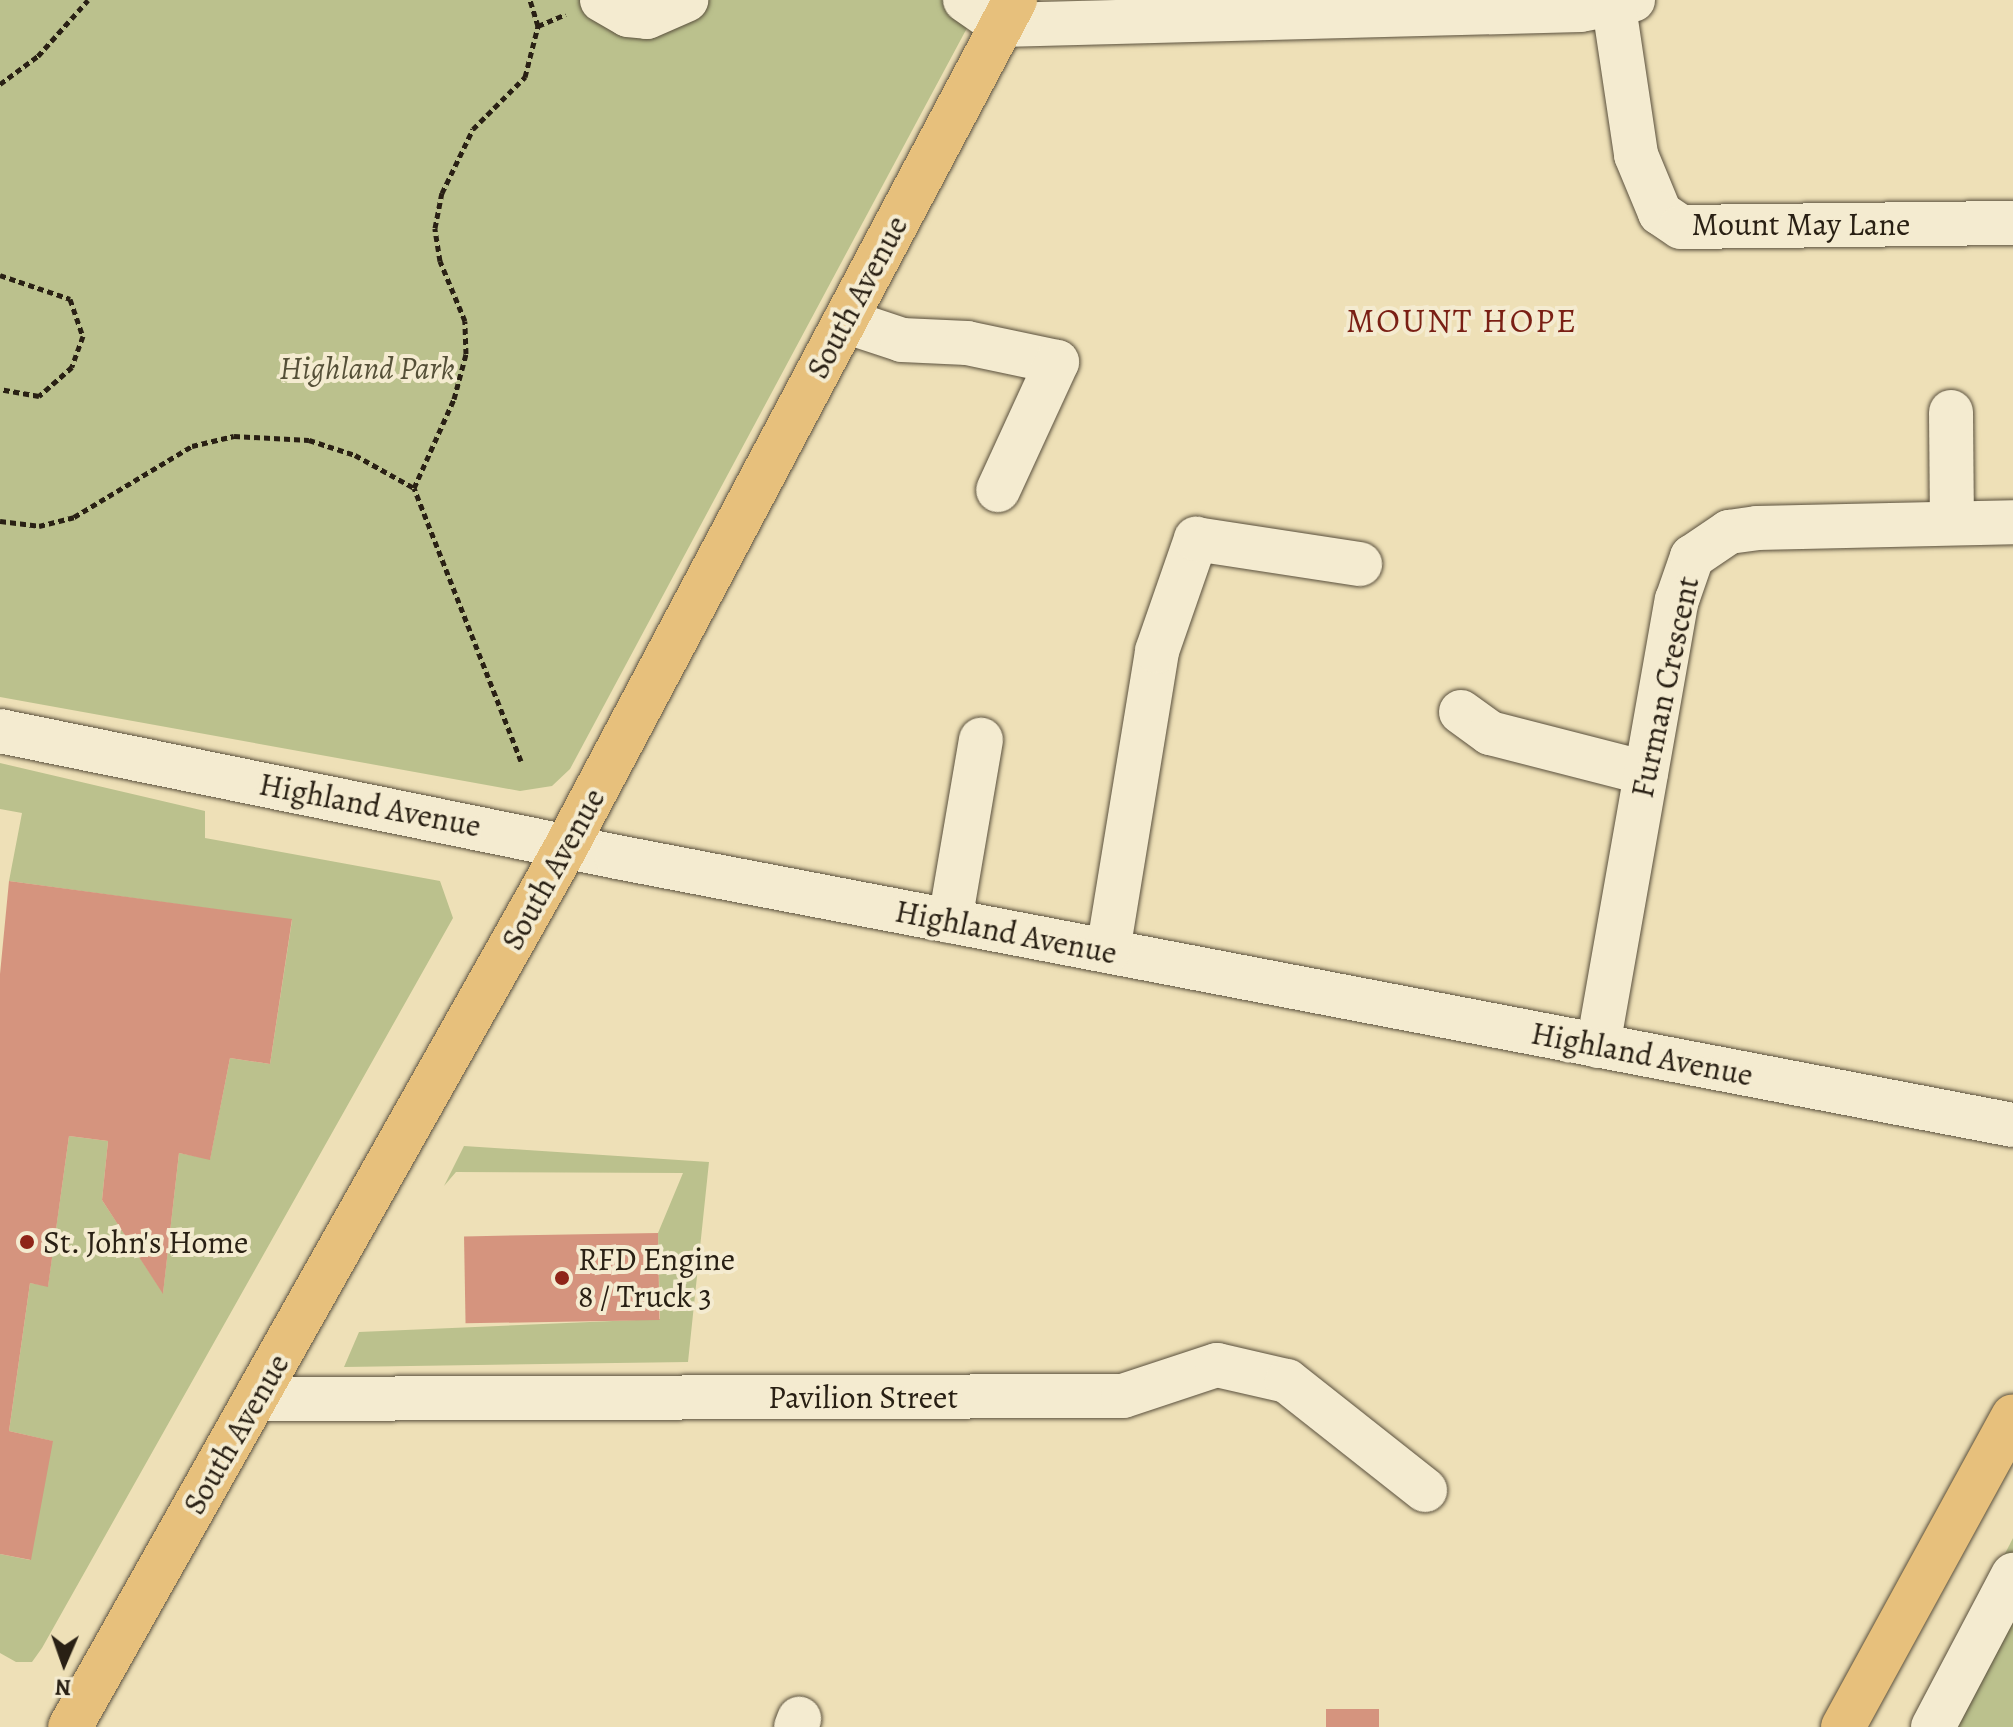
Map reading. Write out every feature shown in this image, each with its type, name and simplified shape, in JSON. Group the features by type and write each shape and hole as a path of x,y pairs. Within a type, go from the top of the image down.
{"main road":[{"name":"South Avenue","path":"70,1727 566,847 1008,13"},
{"path":"1843,1727 2013,1417"}],"street":[{"path":"588,5 647,17 686,0"},
{"path":"965,0 1008,13 1624,3"},
{"name":"Mount May Lane","path":"1624,3 1636,155 1660,213 1681,227 2013,223"},
{"path":"845,321 902,340 967,343 1057,362 998,490"},
{"path":"1951,412 1952,523"},
{"name":"Furman Crescent","path":"1598,1046 1677,600 1692,557 1706,543 1757,528 2013,522"},
{"path":"1108,951 1157,651 1196,539 1360,564"},
{"path":"1461,712 1490,733 1646,773"},
{"name":"Highland Avenue","path":"0,731 566,847 2013,1125"},
{"path":"950,921 981,740"},
{"name":"Pavilion Street","path":"256,1399 1123,1396 1217,1365 1287,1381 1425,1490"},
{"path":"1933,1727 2013,1575"}],"path":[{"path":"0,84 48,48 88,0"},
{"path":"414,488 454,399 466,354 465,321 436,239 442,193 473,129 525,77 538,26 530,0"},
{"path":"538,26 588,5"},
{"path":"0,275 70,299 83,336 72,367 39,396 0,389"},
{"path":"0,521 39,526 74,517 192,446 234,436 309,440 355,455 414,488 521,761"}],"green space":[{"name":"Highland Park","path":"0,0 982,0 570,769 552,786 520,791 0,697"},
{"path":"0,763 205,811 205,838 440,881 453,918 32,1662 16,1662 0,1653 0,1554 30,1560 52,1441 9,1431 30,1283 48,1286 69,1136 108,1141 102,1200 163,1293 179,1153 210,1159 230,1058 270,1064 292,920 9,881 22,813 0,809"},
{"path":"464,1146 709,1162 688,1362 344,1367 359,1332 660,1319 658,1233 683,1173 456,1172 444,1186"},
{"path":"2013,1538 2013,1727 1916,1727"}],"building":[{"name":"St. John's Home","path":"9,881 292,919 270,1064 230,1058 210,1160 179,1153 163,1294 102,1200 108,1141 69,1136 48,1287 30,1283 9,1431 53,1441 31,1560 0,1554 0,974"},
{"name":"RFD Engine 8 / Truck 3","path":"658,1233 660,1320 466,1323 464,1236"},
{"path":"1326,1709 1379,1709 1379,1727 1326,1727"}],"place":[{"name":"St. John's Home","path":"27,1242"},
{"name":"RFD Engine 8 / Truck 3","path":"562,1278"}],"district":[{"name":"MOUNT HOPE","path":"1462,321"}]}
